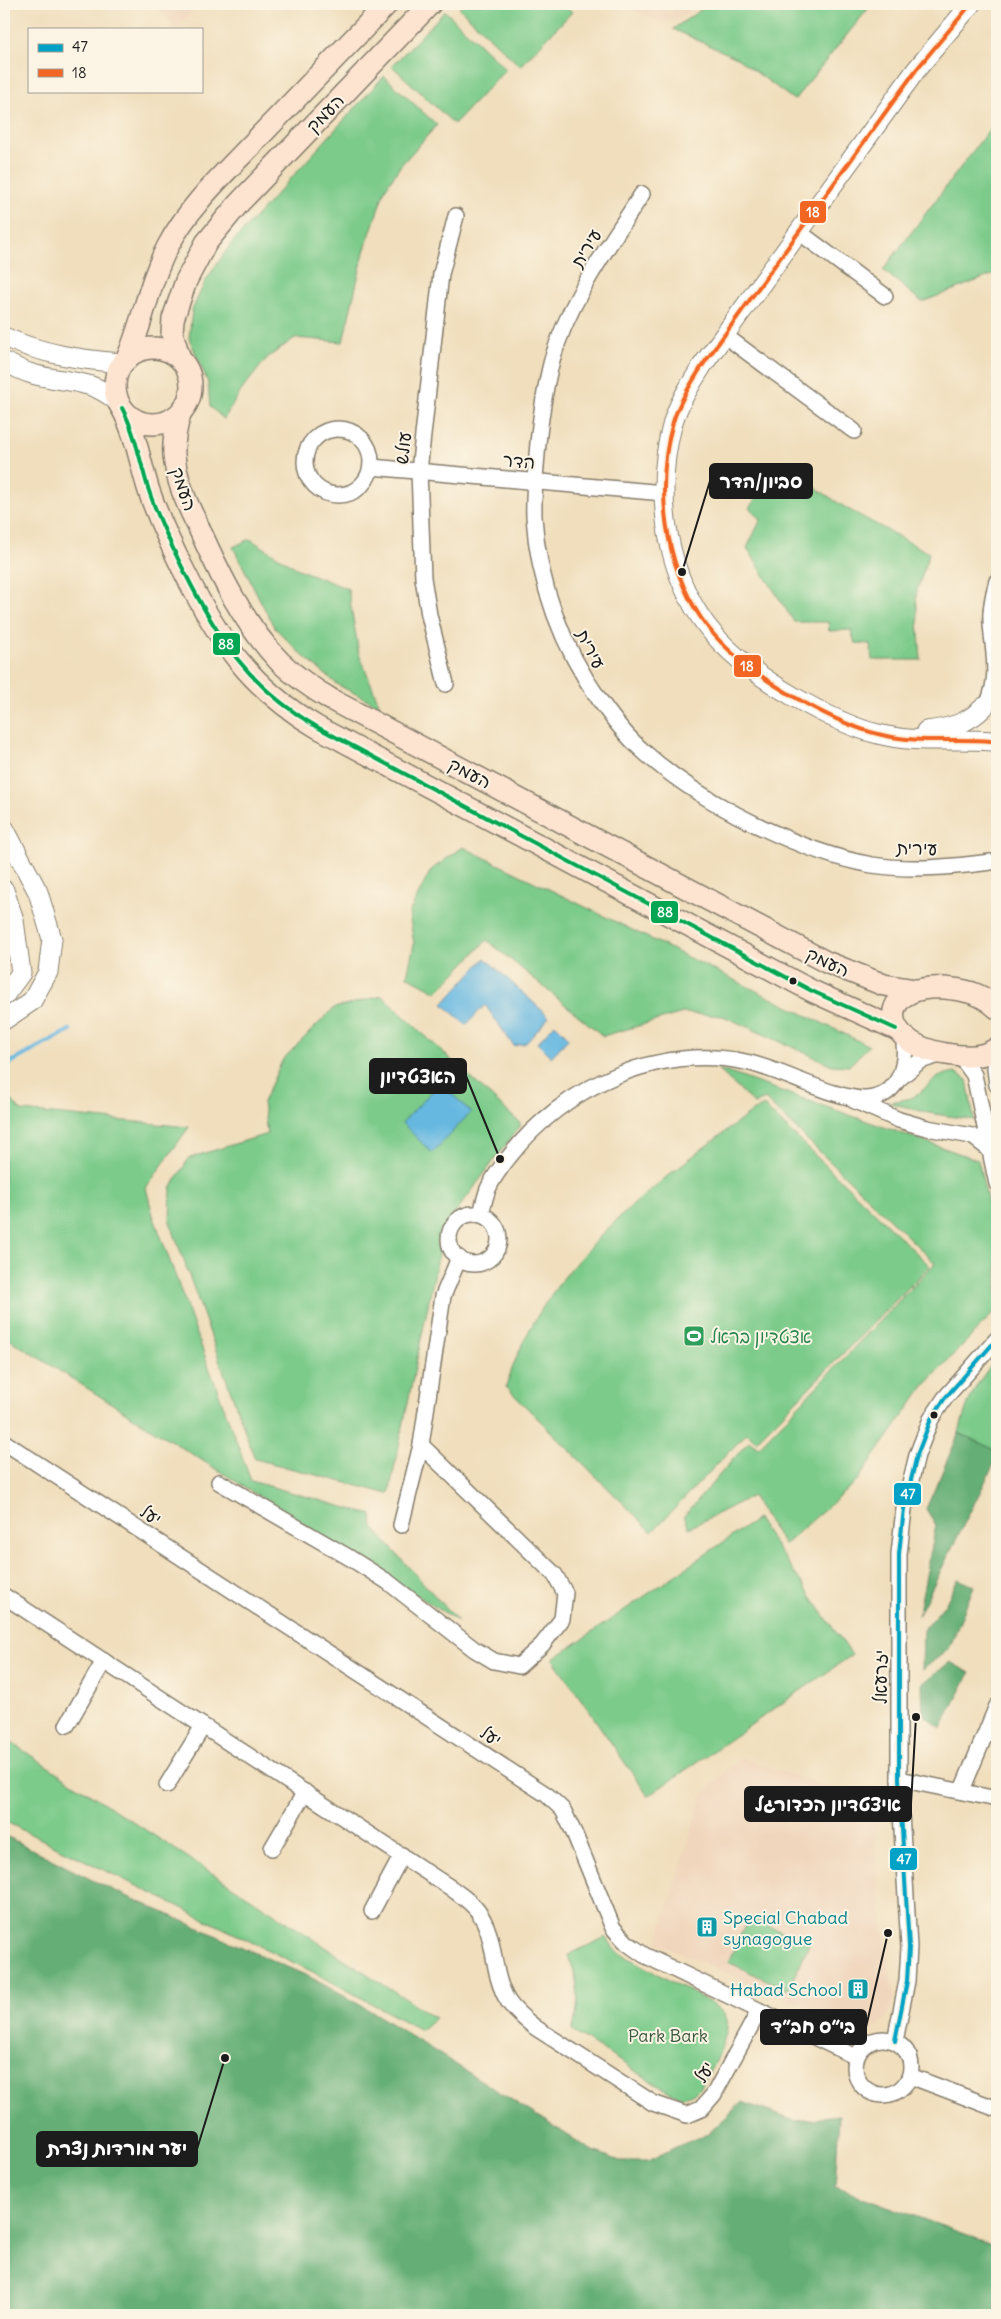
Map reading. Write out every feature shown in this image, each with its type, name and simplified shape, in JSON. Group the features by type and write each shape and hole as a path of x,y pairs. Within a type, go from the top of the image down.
{"main road":[{"name":"העמק","path":"125,361 134,342 147,296 158,268 180,226 216,182 387,4"},
{"name":"העמק","path":"180,359 172,333 173,319 186,281 206,243 238,203 430,4"},
{"path":"145,348 169,351 180,359 188,370 192,382 190,400 180,414 160,425 136,421 120,405 115,388 116,375 125,361 133,354 145,348"},
{"name":"העמק","path":"120,405 135,438 149,491 160,518 205,613 236,658 275,699 317,727 812,991 899,1032 929,1050 953,1055"},
{"name":"העמק","path":"180,414 173,442 174,457 179,481 188,506 232,598 245,619 259,638 295,676 332,700 826,962 884,986 916,990 936,987 967,991 981,996 995,1005"},
{"path":"899,1032 892,1020 898,1002 904,996 916,990"},
{"path":"953,1055 985,1054 997,1050"}],"street":[{"path":"971,4 916,70 724,335 684,394 673,421 667,449 664,493 670,544 684,589 702,619 728,648 775,686 815,709 867,731 901,740 994,743"},
{"name":"עירית","path":"642,194 606,250 561,332 541,410 534,482 534,518 538,550 546,587 563,636 581,674 612,716 641,750 675,778 714,803 792,842 833,856 872,865 914,868 991,862"},
{"name":"עולש","path":"446,684 429,615 423,578 419,471 442,274 456,216"},
{"path":"799,232 885,296"},
{"path":"724,335 854,431"},
{"path":"4,337 29,349 63,356 125,361"},
{"path":"4,362 30,373 88,383 109,394 120,405"},
{"path":"342,428 353,432 362,439 368,448 371,467 367,478 360,487 350,493 339,495 328,494 312,482 306,472 304,461 310,444 318,435 328,430 342,428"},
{"name":"הדר","path":"371,467 664,493"},
{"path":"994,743 981,729 980,714 990,703 996,680 991,604 997,581"},
{"path":"867,731 905,733 955,727 967,722 990,703"},
{"path":"4,828 38,892 52,939 48,972 32,1001 4,1020"},
{"path":"4,890 14,920 21,974 4,996"},
{"path":"897,1080 903,1072 906,1050 899,1032"},
{"path":"997,1050 995,1068 997,1085"},
{"path":"481,1214 488,1188 517,1146 570,1098 643,1065 673,1059 711,1058 748,1062 780,1071 853,1098 867,1099 879,1095 920,1061 930,1056 953,1055 974,1075 997,1184"},
{"path":"835,1092 899,1120 927,1128 972,1136 989,1149"},
{"path":"481,1214 494,1223 498,1230 499,1246 495,1254 482,1263 466,1262 459,1258 450,1246 449,1238 454,1224 466,1215 481,1214"},
{"path":"401,1525 421,1445 443,1296 459,1258"},
{"name":"יזרעאל","path":"895,2042 908,1981 909,1947 899,1779 899,1554 904,1509 916,1455 930,1419 945,1398 995,1343"},
{"name":"יעל","path":"4,1442 547,1795 563,1810 575,1834 613,1928 627,1943 644,1955 759,2011 714,2094 701,2109 687,2115 652,2103 536,2028 519,2014 509,2002 502,1989 490,1935 477,1910 451,1888 4,1596"},
{"path":"219,1482 357,1563 494,1661 519,1666 542,1645 562,1619 565,1592 555,1575 421,1445"},
{"path":"66,1725 104,1661"},
{"path":"962,1790 997,1706"},
{"path":"167,1785 203,1726"},
{"path":"899,1779 962,1790 997,1799"},
{"path":"272,1848 305,1792"},
{"path":"372,1911 402,1855"},
{"path":"759,2011 856,2057"},
{"path":"879,2038 895,2042 904,2048 910,2057 910,2076 906,2084 890,2095 871,2093 858,2081 854,2072 856,2057 863,2046 870,2041 879,2038"},
{"path":"910,2076 997,2109"}],"shaded area":[{"path":"152,4 200,4 177,28"},
{"path":"627,4 700,4 678,19 660,22 634,10"},
{"path":"741,1758 878,1803 875,1849 886,1952 895,1997 886,2019 866,2033 657,1943 703,1794"}],"green space":[{"path":"463,4 563,4 572,12 520,66 459,8"},
{"path":"709,4 872,4 794,100 737,58 673,29"},
{"path":"445,11 506,69 454,124 392,66"},
{"path":"384,76 437,125 401,165 385,189 364,252 343,342 295,338 267,358 241,391 224,419 210,407 208,383 189,338 192,310 206,280 231,244"},
{"path":"997,119 997,273 922,302 883,270"},
{"path":"780,464 846,508 929,553 916,594 921,660 872,660 870,644 855,643 851,630 829,631 828,622 794,622 747,548 761,519 749,508"},
{"path":"250,539 298,569 348,589 359,654 380,706 338,685 302,655 274,627 233,547"},
{"path":"463,847 869,1046 849,1066 832,1065 723,1016 683,1013 603,1036 487,940 437,992 407,976 414,944 409,913 431,870"},
{"path":"382,996 521,1124 450,1220 437,1262 389,1494 255,1459 170,1222 171,1188 189,1158 267,1134 263,1102 283,1059 334,1008"},
{"path":"718,1069 978,1160 997,1242 997,1309 924,1386 857,1481 784,1545 752,1496 689,1528 684,1516 749,1441 758,1448 935,1263 765,1099 754,1104"},
{"path":"955,1072 967,1080 974,1120 929,1113 887,1102 903,1100 914,1096 938,1077"},
{"path":"4,1091 21,1111 189,1127 146,1188 153,1215 251,1481 372,1515 373,1528 458,1621 4,1336"},
{"name":"אצטדיון בראל","path":"764,1106 930,1266 756,1441 747,1433 652,1532 506,1387 523,1343 546,1303 574,1265 641,1198 715,1139 752,1112"},
{"path":"997,1359 997,1451 959,1433 965,1411 977,1385"},
{"path":"959,1433 997,1451 997,1458 918,1616 936,1525 926,1509"},
{"path":"757,1519 852,1655 648,1796 553,1659"},
{"path":"958,1579 974,1586 949,1649 922,1670 923,1630 946,1603"},
{"path":"950,1662 970,1673 941,1728 923,1714 922,1684"},
{"path":"4,1738 435,2018 421,2030 317,1974 4,1821"},
{"path":"4,1835 104,1886 312,1978 376,2014 591,2150 620,2161 648,2161 708,2134 742,2102 795,2121 839,2116 835,2187 997,2246 997,2315 4,2315"},
{"path":"749,1917 809,1944 788,1990 728,1962"},
{"name":"Park Bark","path":"606,1937 617,1952 711,2003 721,2010 726,2017 727,2027 721,2049 709,2073 696,2091 690,2095 680,2096 664,2089 572,2031 577,2011 578,1993 575,1974 568,1955"}],"water":[{"path":"485,958 549,1017 526,1043 514,1046 485,1005 466,1025 443,1004"},
{"path":"555,1024 569,1038 551,1057 537,1043"},
{"path":"440,1083 471,1112 432,1153 402,1123"}],"waterway":[{"path":"4,1066 70,1030"}],"transit line":[{"name":"18","path":"971,4 916,70 702,366 682,400 673,422 665,472 664,498 671,549 678,573 688,596 710,630 732,653 757,673 816,709 867,731 906,739 991,741"},
{"name":"88","path":"122,408 134,438 156,511 197,596 223,640 238,660 254,678 293,712 317,727 812,991 896,1029"},
{"name":"47","path":"895,2041 907,1981 909,1947 899,1779 899,1554 904,1509 917,1455 931,1419 945,1398 997,1339"}],"place":[{"name":"סביון/הדר","path":"682,572"},
{"name":"האצטדיון","path":"500,1159"},
{"name":"אצטדיון בראל","path":"694,1336"},
{"name":"איצטדיון הכדורגל","path":"916,1717"},
{"name":"Special Chabad synagogue","path":"707,1927"},
{"name":"בי״ס חב״ד","path":"888,1933"},
{"name":"Habad School","path":"858,1989"},
{"name":"יער מורדות נצרת","path":"225,2058"}]}
